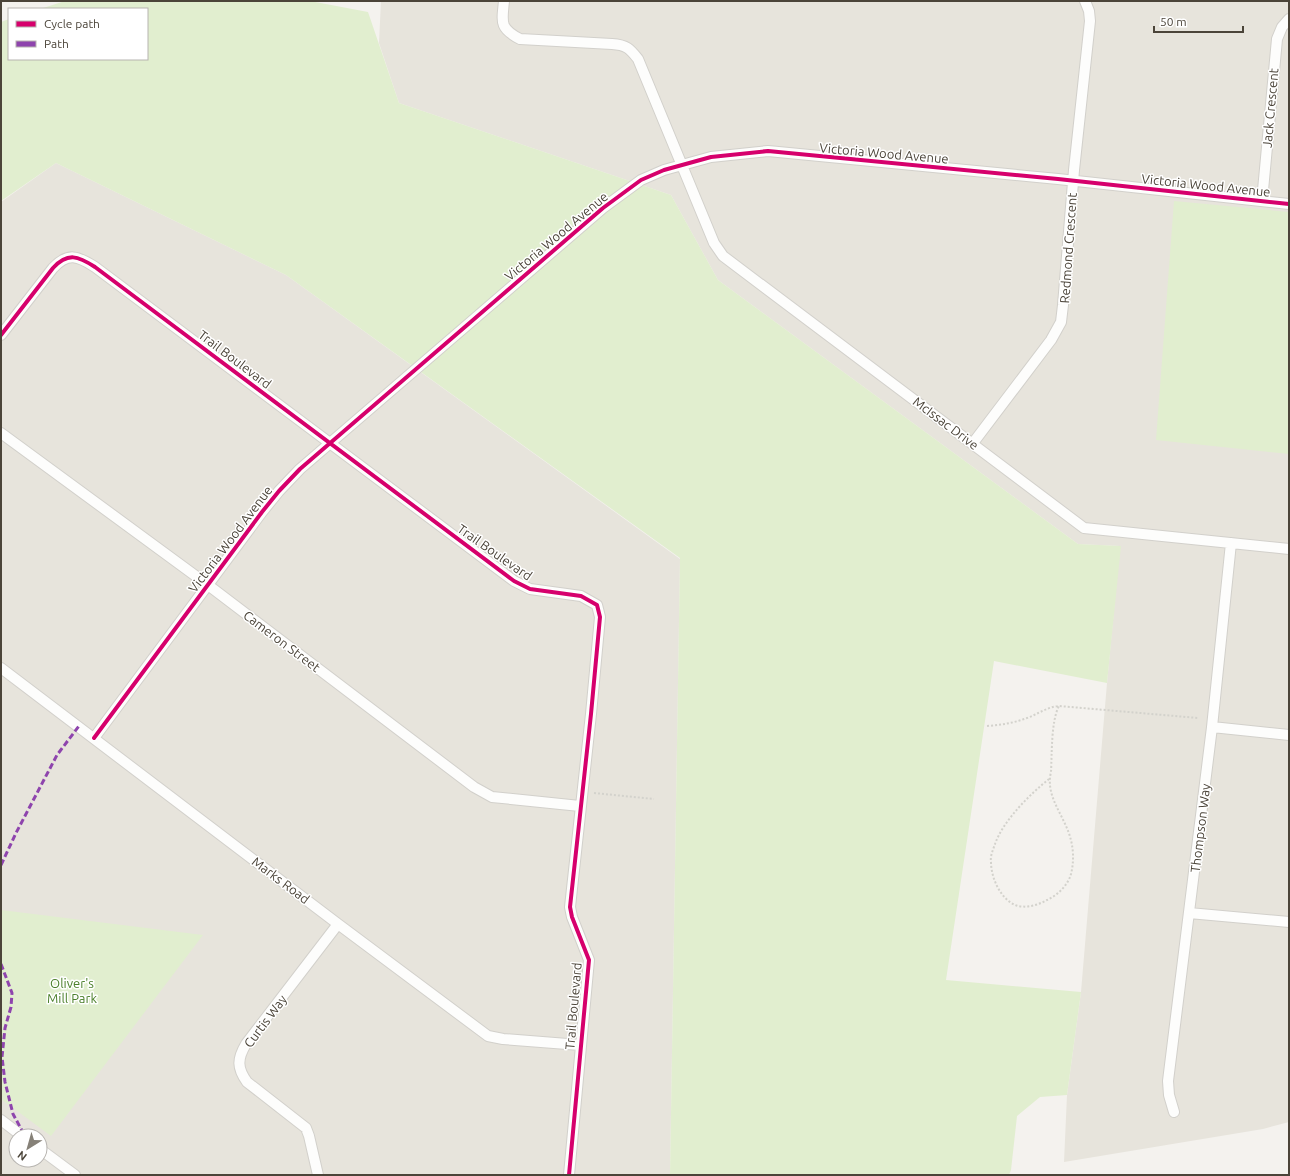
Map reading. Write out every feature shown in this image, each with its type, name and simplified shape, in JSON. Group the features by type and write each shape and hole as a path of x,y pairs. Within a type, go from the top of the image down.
{"street":[{"path":"504,1 502,23 509,33 520,39 612,44 621,45 630,49 638,60 682,165"},
{"name":"Redmond Crescent","path":"973,443 1050,340 1061,322 1064,305 1073,180 1090,21 1090,11 1086,1"},
{"name":"Jack Crescent","path":"1262,201 1277,39 1282,27 1289,19"},
{"name":"Victoria Wood Avenue","path":"94,738 279,491 300,469 603,208 641,180 664,170 711,157 768,151 1073,180 1289,204"},
{"name":"McIssac Drive","path":"682,165 714,243 723,256 1084,528 1289,548"},
{"name":"Trail Boulevard","path":"1,335 52,268 60,261 68,257 83,259 95,266 514,581 530,589 581,596 597,605 600,617 570,907 572,917 589,960 569,1175"},
{"name":"Cameron Street","path":"1,433 208,585 474,787 492,797 580,806"},
{"name":"Thompson Way","path":"1174,1112 1169,1095 1168,1081 1212,727 1231,543"},
{"name":"Marks Road","path":"1,668 488,1036 503,1039 580,1045"},
{"path":"1212,727 1289,735"},
{"path":"1189,913 1289,922"},
{"name":"Curtis Way","path":"318,1175 306,1128 247,1082 241,1073 239,1063 241,1053 246,1044 338,924"},
{"path":"1,1120 12,1128"},
{"path":"48,1155 75,1175"}],"path":[{"path":"987,726 1003,725 1020,721 1053,706 1198,718"},
{"path":"1049,779 1012,817 995,843 990,862 993,876 999,890 1006,899 1018,906 1032,906 1053,897 1067,884 1071,874 1073,852 1071,841 1054,803 1049,779 1051,772 1054,723 1059,706"},
{"path":"594,793 654,799"}],"shaded area":[{"path":"381,1 1289,1 1289,1122 1263,1129 1064,1162 1067,1095 1081,992 1120,546 1078,544 718,280 671,195 399,103 379,43"},
{"path":"56,163 286,275 680,559 670,1175 1,1175 1,202"}],"green space":[{"path":"65,1 310,1 368,12 399,103 671,195 718,280 1078,544 1121,546 1107,683 994,661 946,980 1081,992 1067,1095 1040,1097 1017,1116 1011,1170 1009,1175 670,1175 680,558 286,275 56,163 1,201 1,22 8,19 8,60 148,60 148,8 43,8"},
{"path":"1174,201 1289,212 1289,454 1156,440"},
{"name":"Oliver's Mill Park","path":"1,910 203,935 51,1136 48,1134 48,1128 40,1128 1,1099"}],"marked path":[{"path":"1,865 57,755 79,726"},
{"path":"1,964 12,993 11,1007 5,1028 2,1057 5,1082 13,1114 21,1128"}],"cycle path":[{"path":"94,738 262,512 300,469 603,208 641,180 664,170 711,157 768,151 1058,179 1289,204"},
{"path":"1,335 58,263 73,257 83,260 95,267 514,581 530,589 581,596 597,605 600,617 570,907 572,917 589,960 569,1175"}]}
